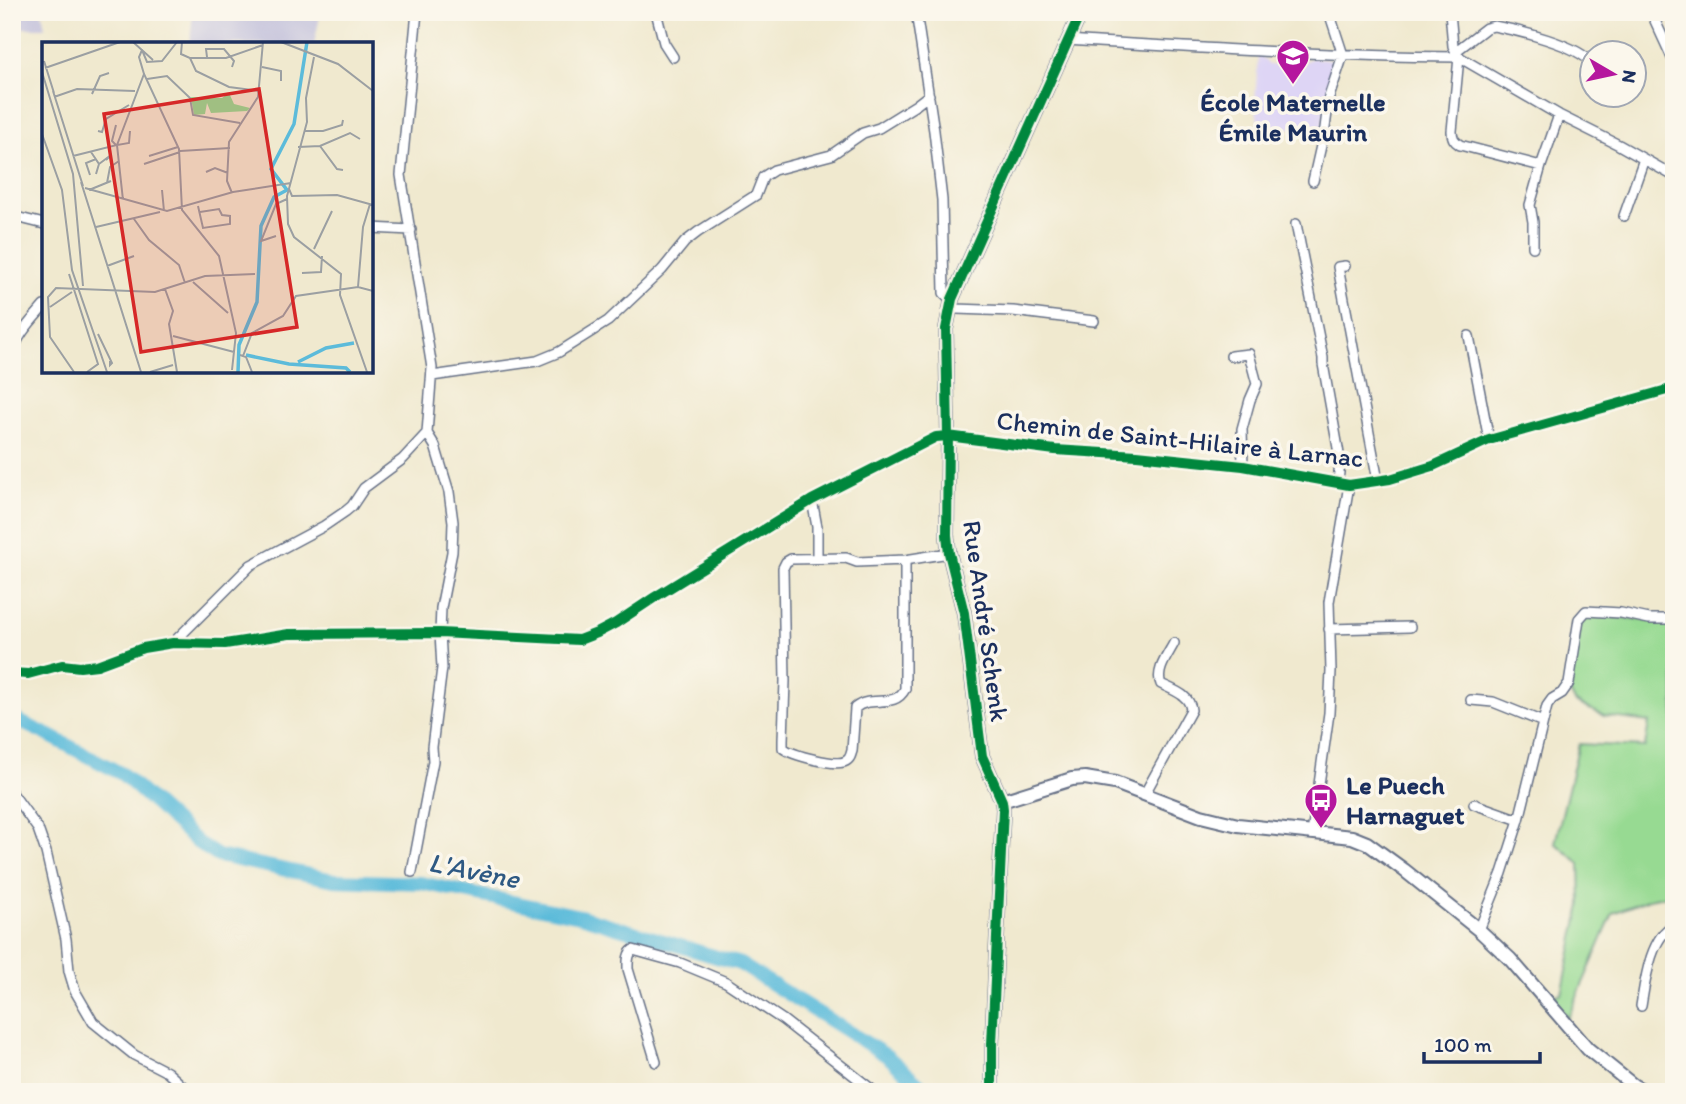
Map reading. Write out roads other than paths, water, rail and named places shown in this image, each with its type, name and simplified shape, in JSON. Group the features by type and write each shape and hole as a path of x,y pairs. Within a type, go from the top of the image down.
{"street":[{"path":"173,643 251,565 324,526 346,511 364,488 403,459 427,433 432,376 401,175 417,12"},
{"path":"656,12 664,43 673,57"},
{"path":"916,12 942,200 944,293 956,309 1013,311 1094,321"},
{"name":"Rue André Schenk","path":"992,1092 1003,809 982,755 964,613 949,553 946,329 950,303 1081,12"},
{"path":"1313,181 1329,97 1343,55 1328,12"},
{"path":"1450,12 1453,46 1457,54 1452,131 1455,142 1541,166"},
{"path":"1651,12 1674,62"},
{"path":"1457,54 1486,28 1494,26 1544,38 1578,52"},
{"path":"1067,40 1343,55 1457,54 1559,115 1674,176"},
{"path":"432,376 537,361 559,352 608,321 662,270 685,242 756,195 763,177 774,170 831,155 929,95"},
{"path":"1533,247 1530,205 1559,115"},
{"path":"1624,216 1644,159"},
{"path":"12,216 42,223"},
{"path":"1296,224 1297,254 1323,358 1338,448 1338,483"},
{"path":"373,228 411,230"},
{"path":"1345,265 1338,267 1378,481"},
{"path":"12,355 28,324 42,308"},
{"path":"1469,336 1489,439"},
{"name":"Chemin de Saint-Hilaire à Larnac","path":"1231,356 1249,354 1257,384 1242,429 1243,466"},
{"name":"Chemin de Saint-Hilaire à Larnac","path":"12,673 28,674 62,665 97,665 143,648 173,643 225,644 289,634 440,633 579,640 616,623 812,500 936,437 948,436 1055,450 1243,466 1349,485 1390,479 1433,466 1489,439 1674,388"},
{"path":"412,872 433,761 432,747 442,668 441,608 452,552 453,522 449,492 435,446 427,433"},
{"path":"1312,834 1329,713 1329,602 1349,485"},
{"path":"812,500 817,527 817,558"},
{"path":"905,560 905,689 901,696 896,700 861,703 855,708 852,751 844,762 836,763 790,753 783,748 783,568 786,562 791,559 817,558 846,558 857,562 905,560 949,553"},
{"path":"1479,930 1502,873 1519,820 1547,706 1569,683 1579,619 1586,611 1649,619 1674,619"},
{"path":"1329,629 1410,627"},
{"path":"1144,795 1191,710 1191,704 1186,699 1161,684 1158,679 1174,643"},
{"path":"1471,700 1493,702 1543,722"},
{"path":"1002,801 1072,779 1085,778 1115,783 1201,816 1238,825 1352,837 1367,843 1479,930 1510,959 1588,1049 1634,1086 1647,1092"},
{"path":"12,793 38,829 66,939 69,971 75,991 93,1022 134,1055 167,1072 189,1092"},
{"path":"1474,804 1519,820"},
{"path":"1641,1006 1646,975 1654,951 1667,929 1674,925"},
{"path":"656,1062 628,969 628,959 633,950 680,963 726,982 783,1020 875,1092"}],"waterway":[{"name":"L'Avène","path":"12,718 122,774 198,843 218,856 334,880 421,883 580,916 740,964 887,1056 924,1088 924,1092"}],"place":[{"name":"École Maternelle Émile Maurin","path":"1293,86"},
{"name":"Le Puech Harnaguet","path":"1321,830"}]}
